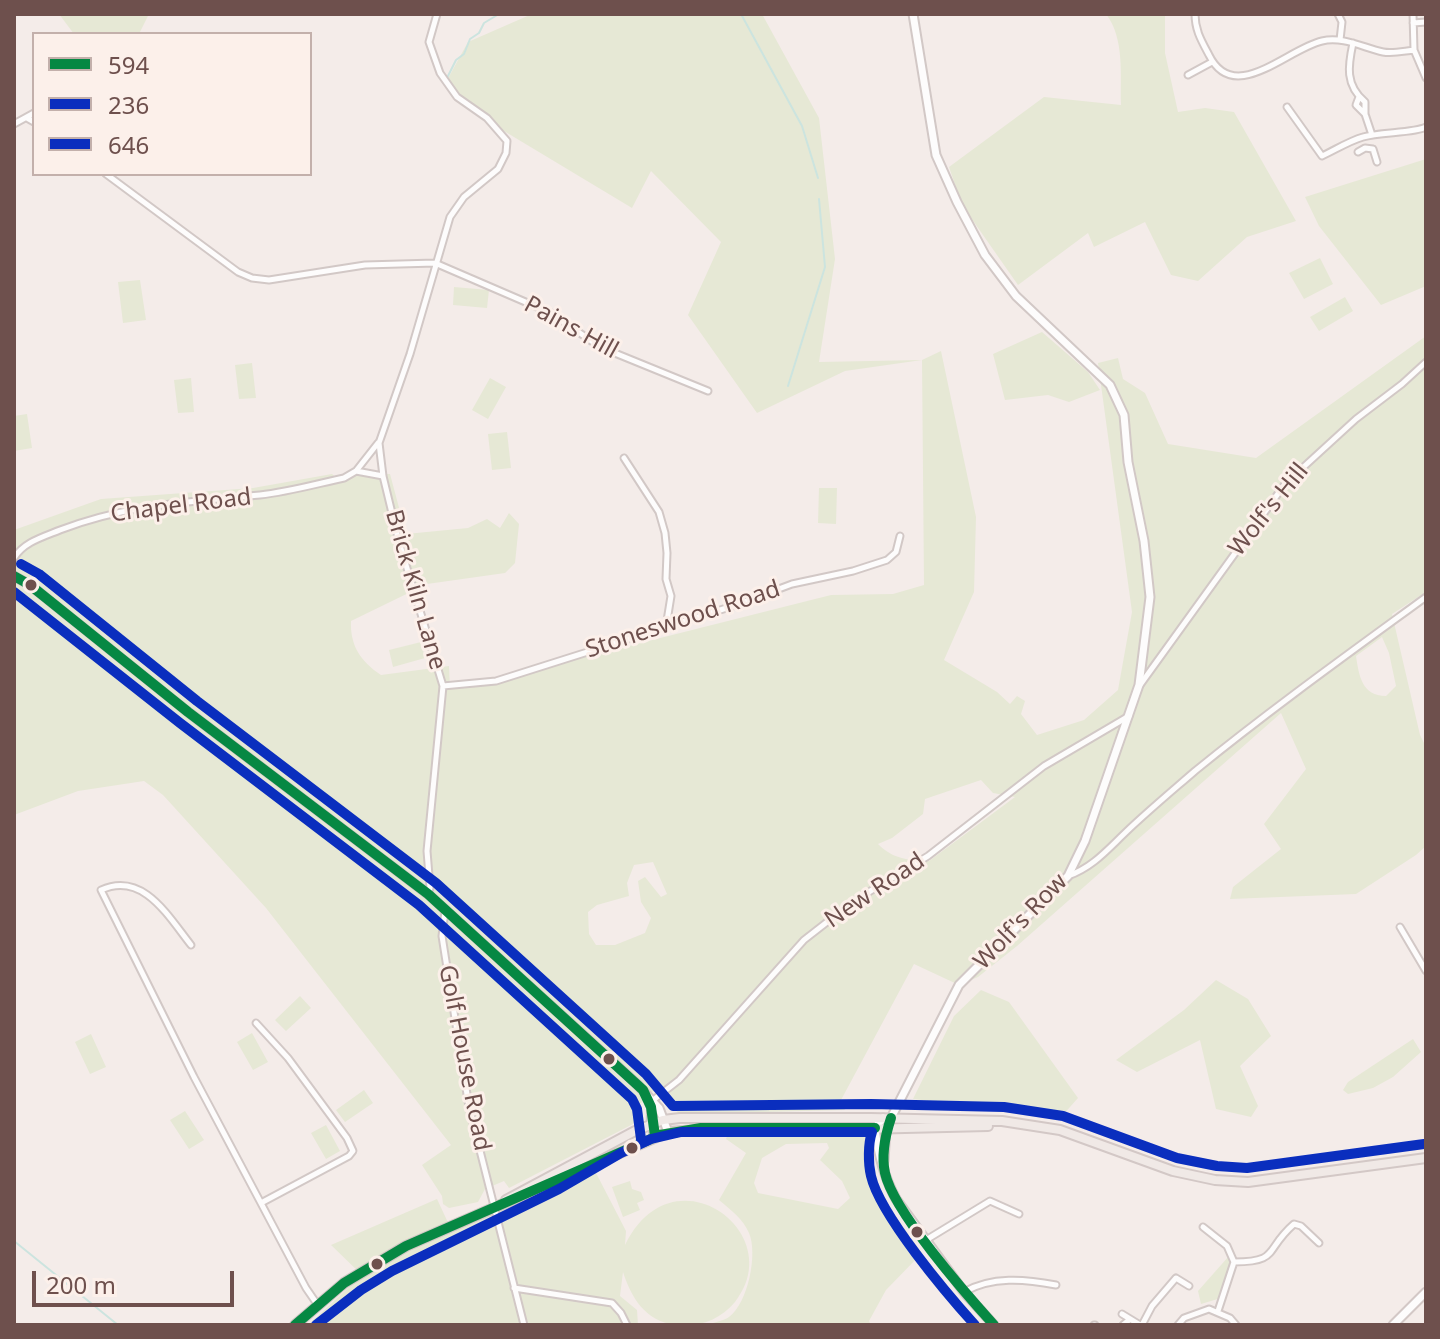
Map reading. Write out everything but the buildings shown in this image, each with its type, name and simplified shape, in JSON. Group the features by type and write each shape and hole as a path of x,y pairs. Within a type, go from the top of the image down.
{"main road":[{"path":"295,1325 317,1304 379,1261 663,1120 887,1118 1029,1125 1060,1130 1173,1171 1215,1180 1248,1182 1275,1181 1426,1158"},
{"path":"506,1200 524,1195 662,1134 715,1128 1029,1125"}],"street":[{"path":"379,443 383,476 356,471 379,443 410,354 450,217 464,197 498,169 506,153 507,141 487,118 457,97 440,73 429,42 437,14"},
{"name":"Wolf's Row","path":"875,1128 887,1118 959,985 1068,876 1085,841 1139,685 1150,597 1144,541 1128,462 1124,415 1110,385 1021,300 985,255 957,202 936,155 913,14"},
{"path":"1195,14 1195,29 1212,62 1227,75 1240,77 1322,41 1340,40 1387,53 1414,50"},
{"path":"1338,14 1342,22 1340,40"},
{"path":"1413,14 1414,50 1426,78"},
{"path":"1413,23 1426,22"},
{"path":"1353,43 1347,71 1359,97 1365,102 1365,114 1372,135"},
{"path":"1188,75 1212,62"},
{"path":"1287,107 1322,156 1362,137 1426,127"},
{"path":"14,124 32,114"},
{"path":"27,118 32,121"},
{"path":"1362,137 1365,148"},
{"path":"1358,152 1365,148 1373,149 1377,162"},
{"path":"109,176 238,272 252,278 269,280 365,265 435,263"},
{"name":"Pains Hill","path":"435,263 551,313 600,347 708,391"},
{"name":"Wolf's Hill","path":"1139,685 1285,484 1346,427 1426,362"},
{"path":"624,458 659,512 665,533 666,579 671,596 666,627"},
{"name":"Chapel Road","path":"14,558 19,550 36,539 113,512 165,503 262,495 344,478 356,471"},
{"name":"Brick Kiln Lane","path":"383,476 399,542 443,686 427,851 428,894"},
{"name":"Stoneswood Road","path":"443,686 496,681 792,584 887,560 896,552 900,536"},
{"path":"14,576 30,585 355,842 428,894 637,1084 661,1111 662,1134"},
{"path":"1068,876 1083,871 1099,860 1127,831 1199,769 1312,680 1426,597"},
{"name":"New Road","path":"652,1101 679,1080 804,940 854,901 928,856 1044,766 1129,715"},
{"path":"191,945 161,908 141,890 131,884 113,885 101,890 192,1074 317,1304"},
{"name":"Golf House Road","path":"445,910 442,936 467,1097 524,1325"},
{"path":"1400,927 1426,971"},
{"path":"1402,949 1411,944"},
{"path":"256,1023 296,1068 347,1138 353,1151 261,1203"},
{"path":"652,1101 651,1124 662,1134"},
{"path":"884,1171 887,1118"},
{"path":"875,1128 884,1171 896,1199 964,1292 994,1325"},
{"path":"925,1240 990,1201 1019,1214"},
{"path":"1234,1262 1263,1260 1294,1224 1301,1226 1319,1243"},
{"path":"1203,1227 1227,1246 1234,1262 1218,1311"},
{"path":"1122,1314 1141,1325 1152,1306 1176,1278 1189,1286"},
{"path":"964,1292 980,1283 1002,1280 1056,1285"},
{"path":"514,1288 609,1302 621,1313 627,1325"},
{"path":"1393,1325 1426,1292"},
{"path":"1178,1325 1184,1318 1200,1311 1218,1311 1235,1325"},
{"path":"1123,1325 1129,1320"}],"green space":[{"path":"59,14 148,16 140,32 72,32"},
{"path":"532,14 762,14 819,118 835,259 819,362 922,360 845,371 757,413 688,315 721,242 651,171 632,208 494,125 446,82 468,42"},
{"path":"1106,14 1165,14 1165,53 1178,112 1205,108 1234,112 1296,221 1247,237 1198,281 1171,275 1145,222 1094,247 1088,233 1018,285 962,205 949,167 1044,97 1121,105 1119,46"},
{"path":"1426,159 1426,286 1381,305 1319,226 1305,197"},
{"path":"1320,258 1333,284 1304,299 1289,273"},
{"path":"140,280 146,320 123,323 118,282"},
{"path":"454,287 489,290 487,308 453,305"},
{"path":"1345,297 1353,311 1319,331 1310,317"},
{"path":"1042,332 1088,372 1100,390 1069,402 1048,395 1005,400 993,354"},
{"path":"1426,336 1426,592 1392,614 1420,735 1426,747 1426,846 1356,894 1230,899 1233,887 1281,849 1264,824 1306,769 1281,713 978,977 959,985 914,964 841,1100 845,1110 680,1114 653,1091 639,1105 639,1115 633,1124 509,1188 504,1181 485,1189 478,1202 449,1208 443,1204 442,1196 422,1165 451,1145 266,908 163,795 144,781 78,791 14,815 14,530 101,499 253,488 332,474 342,483 359,474 390,474 406,534 468,528 487,519 500,528 509,513 519,524 515,563 505,573 427,584 351,621 352,638 358,652 381,675 449,666 450,689 503,681 565,662 831,595 893,594 924,585 922,360 941,351 976,517 974,592 944,660 997,692 1010,704 1017,696 1025,701 1021,714 1037,735 1084,720 1118,690 1132,612 1098,363 1118,358 1123,379 1145,393 1168,444 1256,458","holes":["1382,637 1396,686 1386,696 1372,693 1363,684 1356,656","981,780 993,793 1015,797 929,861 901,858 878,844 892,838 923,814 925,799","653,862 667,894 661,897 645,877 638,881 641,902 651,918 645,933 615,945 596,945 589,934 588,912 597,905 629,896 627,883 634,865"]},
{"path":"252,363 256,398 239,399 235,365"},
{"path":"191,378 194,412 178,413 174,380"},
{"path":"490,378 506,387 488,419 472,410"},
{"path":"27,414 32,448 14,451 14,416"},
{"path":"507,432 511,468 492,470 488,434"},
{"path":"819,488 837,488 836,524 818,523"},
{"path":"421,642 425,658 393,667 389,650"},
{"path":"1216,980 1248,999 1271,1036 1240,1066 1258,1106 1251,1117 1216,1109 1200,1040 1137,1072 1116,1060 1184,1010"},
{"path":"981,990 1009,1002 1078,1098 1062,1116 913,1099 954,1016"},
{"path":"300,996 311,1008 286,1031 275,1020"},
{"path":"252,1033 268,1062 253,1070 237,1042"},
{"path":"91,1034 106,1067 90,1074 75,1042"},
{"path":"1413,1039 1421,1052 1393,1077 1373,1088 1348,1094 1343,1090 1348,1082"},
{"path":"364,1090 373,1103 345,1122 336,1110"},
{"path":"185,1111 204,1140 189,1149 170,1120"},
{"path":"326,1125 340,1151 326,1159 311,1133"},
{"path":"728,1134 860,1134 867,1139 874,1186 922,1253 886,1290 869,1321 871,1325 705,1325 727,1318 736,1310 746,1290 752,1265 749,1233 736,1215 719,1200 746,1153 726,1139","holes":["827,1143 829,1148 820,1160 842,1181 850,1198 838,1209 758,1193 754,1183 762,1158 786,1144"]},
{"path":"595,1171 626,1231 625,1245 646,1216 670,1203 695,1202 719,1211 737,1228 748,1250 748,1276 735,1302 715,1318 700,1324 684,1326 664,1323 641,1306 623,1272 620,1296 637,1310 638,1325 308,1325 362,1275 331,1245 437,1199 451,1229 580,1174"},
{"path":"630,1181 632,1189 641,1192 644,1200 637,1203 640,1210 623,1217 612,1187"},
{"path":"1229,1256 1231,1261 1221,1298 1201,1304 1198,1291"}],"waterway":[{"path":"447,78 456,60 464,54 470,39 479,33 484,23 499,14"},
{"path":"741,14 802,126 818,178"},
{"path":"788,386 825,267 819,199"},
{"path":"14,1241 118,1325"}],"transit line":[{"name":"646","path":"21,564 39,574 197,701 436,883 646,1074 673,1106 871,1104 1004,1107 1063,1116 1177,1158 1247,1168 1424,1144"},
{"name":"594","path":"14,576 30,585 188,712 428,894 643,1090 651,1107 655,1136"},
{"name":"236","path":"14,592 419,905 632,1099 637,1109 641,1139"},
{"name":"594","path":"891,1118 883,1159 891,1189 932,1252 994,1325"},
{"name":"594","path":"295,1325 344,1283 406,1246 660,1135 701,1128 875,1128"},
{"name":"236","path":"316,1325 361,1290 392,1271 559,1189 621,1153 651,1139 681,1132 872,1132 869,1148 871,1176 887,1211 916,1254 975,1325"}]}
